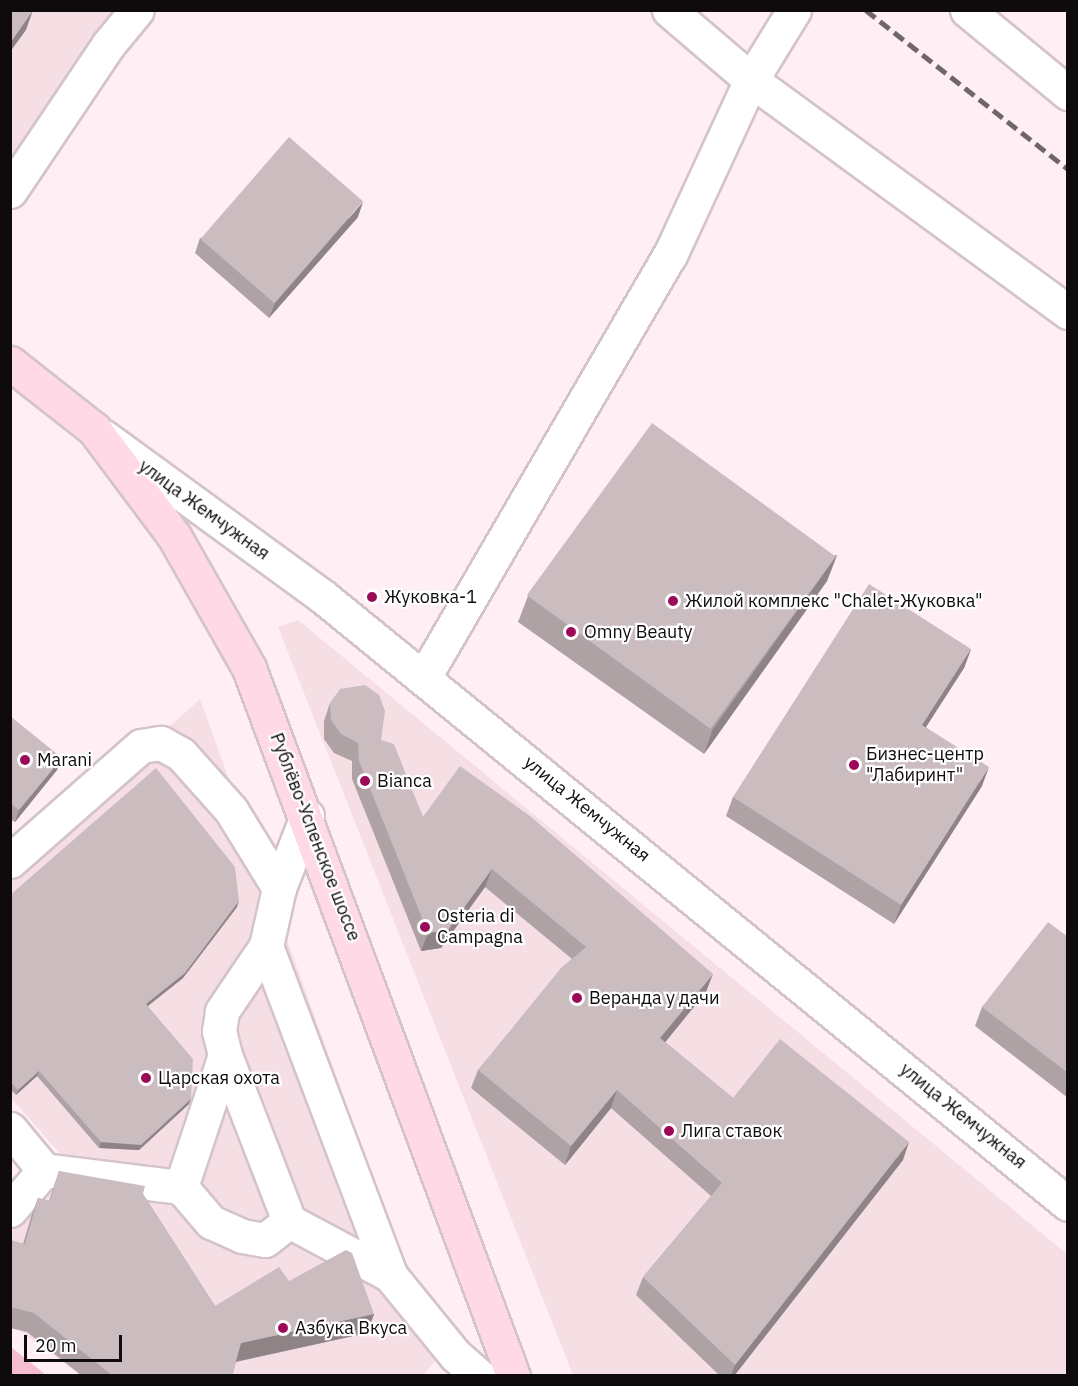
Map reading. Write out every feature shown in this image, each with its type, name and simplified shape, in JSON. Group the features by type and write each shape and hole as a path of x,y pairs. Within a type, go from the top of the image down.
{"main road":[{"name":"Рублёво-Успенское шоссе","path":"10,363 94,429 207,587 249,668 307,816 513,1376"}],"street":[{"path":"10,191 108,45 138,10"},
{"path":"669,10 751,80 1068,312"},
{"path":"424,677 670,255 751,80 794,10"},
{"path":"967,10 1068,93"},
{"name":"улица Жемчужная","path":"94,429 424,677 1068,1204"},
{"path":"10,861 141,746 161,743 181,754 231,810 279,888"},
{"path":"307,816 279,888 266,946 222,1011 219,1031 225,1055 289,1221 390,1275"},
{"path":"266,946 390,1275 463,1369"},
{"path":"181,1187 225,1055"},
{"path":"10,1130 44,1170 181,1187 211,1222 242,1236 265,1240 289,1221"},
{"path":"10,1210 44,1170"}],"shaded area":[{"path":"11,11 114,11 11,159"},
{"path":"298,620 1067,1254 1067,1375 573,1375 278,627"},
{"path":"200,699 438,1358 422,1376 80,1375 11,1324 10,1227 70,1165 11,1098 11,871"},
{"path":"11,1347 46,1375 11,1375"}],"building":[{"path":"10,10 33,10 10,43"},
{"path":"289,137 363,201 274,303 200,239"},
{"name":"Жилой комплекс \"Chalet-Жуковка\"","path":"652,423 836,556 710,729 527,595"},
{"name":"Бизнес-центр \"Лабиринт\"","path":"869,584 971,649 922,725 989,767 901,905 733,797"},
{"path":"365,685 379,695 385,711 381,740 394,744 423,817 460,766 530,816 713,974 660,1038 733,1098 780,1039 909,1142 735,1365 643,1277 722,1183 617,1090 571,1146 478,1070 561,968 586,947 492,869 448,930 428,933 359,761 358,743 341,734 331,720 330,703 340,689"},
{"path":"10,716 62,758 19,810 10,803"},
{"path":"156,768 235,867 239,901 185,973 146,1004 193,1059 191,1099 141,1145 101,1142 39,1071 18,1090 10,1081 10,895"},
{"path":"1048,922 1068,937 1068,1073 982,1007"},
{"path":"59,1171 145,1186 143,1194 215,1306 279,1267 289,1281 346,1250 352,1253 374,1314 241,1343 232,1376 113,1376 34,1313 10,1307 10,1240 25,1244 38,1198 50,1201"}],"railway":[{"path":"866,10 1068,169"}],"place":[{"name":"Жуковка-1","path":"372,597"},
{"name":"Жилой комплекс \"Chalet-Жуковка\"","path":"673,601"},
{"name":"Omny Beauty","path":"571,632"},
{"name":"Marani","path":"25,760"},
{"name":"Бизнес-центр \"Лабиринт\"","path":"854,765"},
{"name":"Bianca","path":"365,781"},
{"name":"Osteria di Campagna","path":"425,927"},
{"name":"Веранда у дачи","path":"577,998"},
{"name":"Царская охота","path":"146,1078"},
{"name":"Лига ставок","path":"669,1131"},
{"name":"Азбука Вкуса","path":"283,1328"}]}
